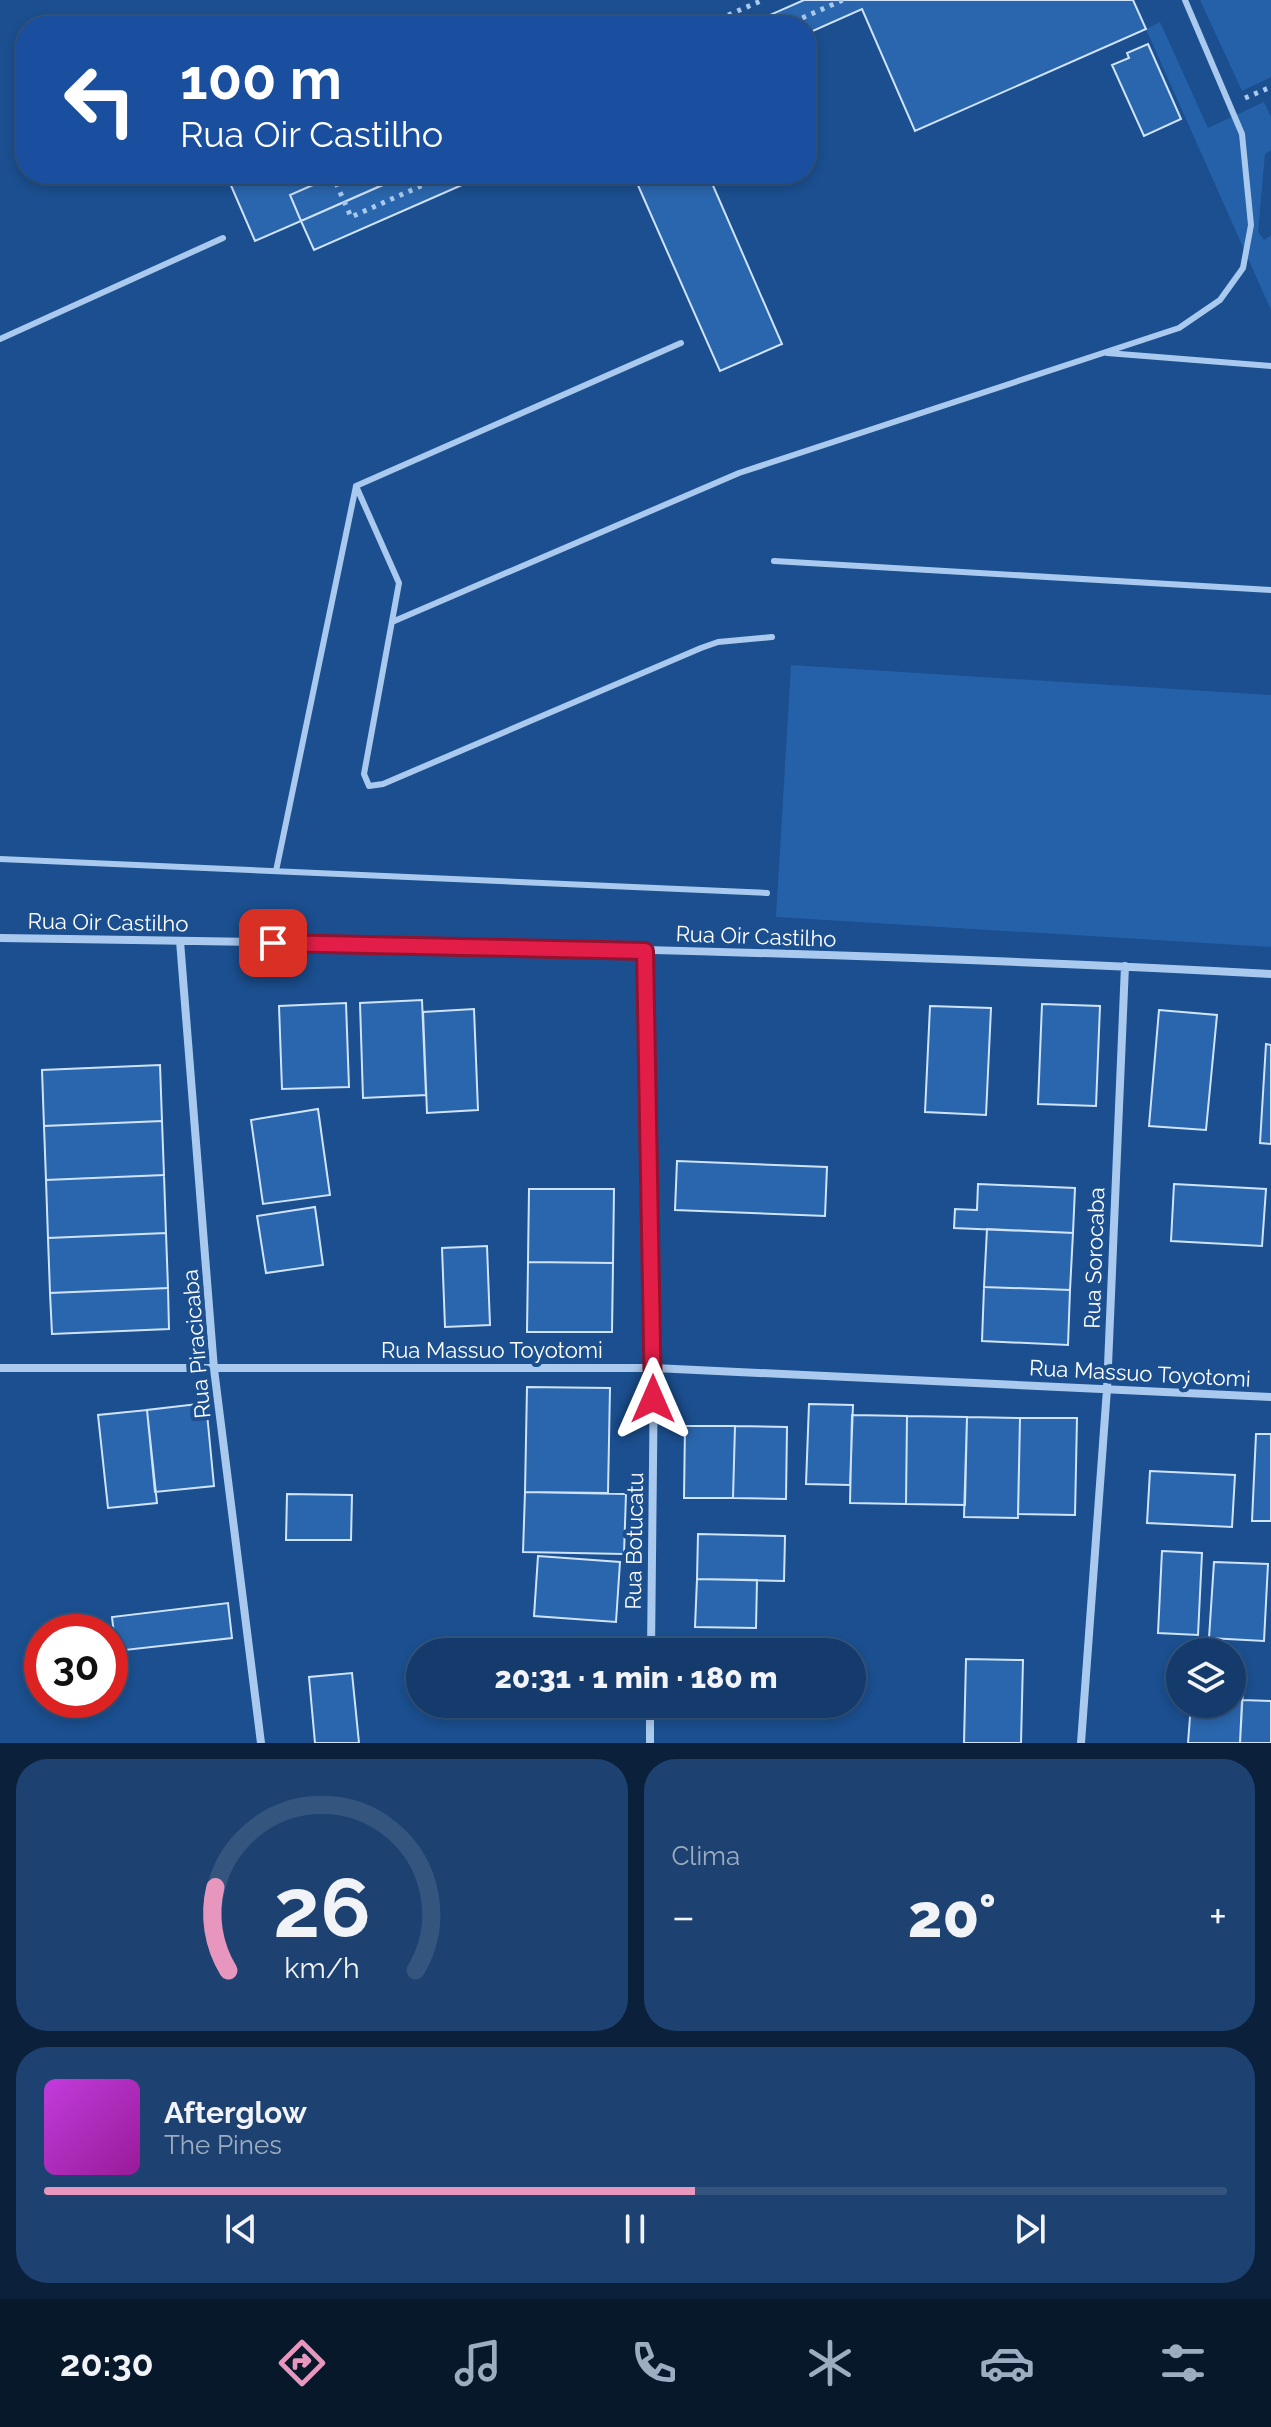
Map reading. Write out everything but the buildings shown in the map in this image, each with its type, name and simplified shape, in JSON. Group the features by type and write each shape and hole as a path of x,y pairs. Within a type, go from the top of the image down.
{"street":[{"name":"Rua Oir Castilho","path":"0,938 645,951 1125,966 1271,974"},
{"name":"Rua Piracicaba","path":"180,941 214,1369 261,1743"},
{"name":"Rua Botucatu","path":"645,951 654,1368 651,1638"},
{"name":"Rua Sorocaba","path":"1081,1743 1107,1389 1125,966"},
{"name":"Rua Massuo Toyotomi","path":"0,1368 654,1368 1271,1397"},
{"path":"650,1718 650,1743"}],"lane":[{"path":"392,622 739,473 1179,328 1220,300 1243,268 1251,225 1242,134 1185,0"},
{"path":"0,339 223,238"},
{"path":"356,486 681,343"},
{"path":"1102,353 1271,366"},
{"path":"356,486 399,583 364,774 369,786 383,784 701,648 718,642 772,637"},
{"path":"276,871 356,486"},
{"path":"774,561 1271,590"},
{"path":"0,859 767,893"}],"path":[{"path":"726,16 763,0"},
{"path":"807,16 843,0"},
{"path":"1229,105 1271,87"},
{"path":"336,184 351,217 425,184"}],"shaded area":[{"path":"1200,0 1271,0 1271,77 1242,91"},
{"path":"1160,22 1208,128 1264,102 1271,117 1271,150 1265,154 1258,232 1264,240 1271,235 1271,310 1146,29"},
{"path":"791,665 1271,695 1271,947 776,917"}],"route":[{"path":"273,943 645,951 653,1399"}]}
